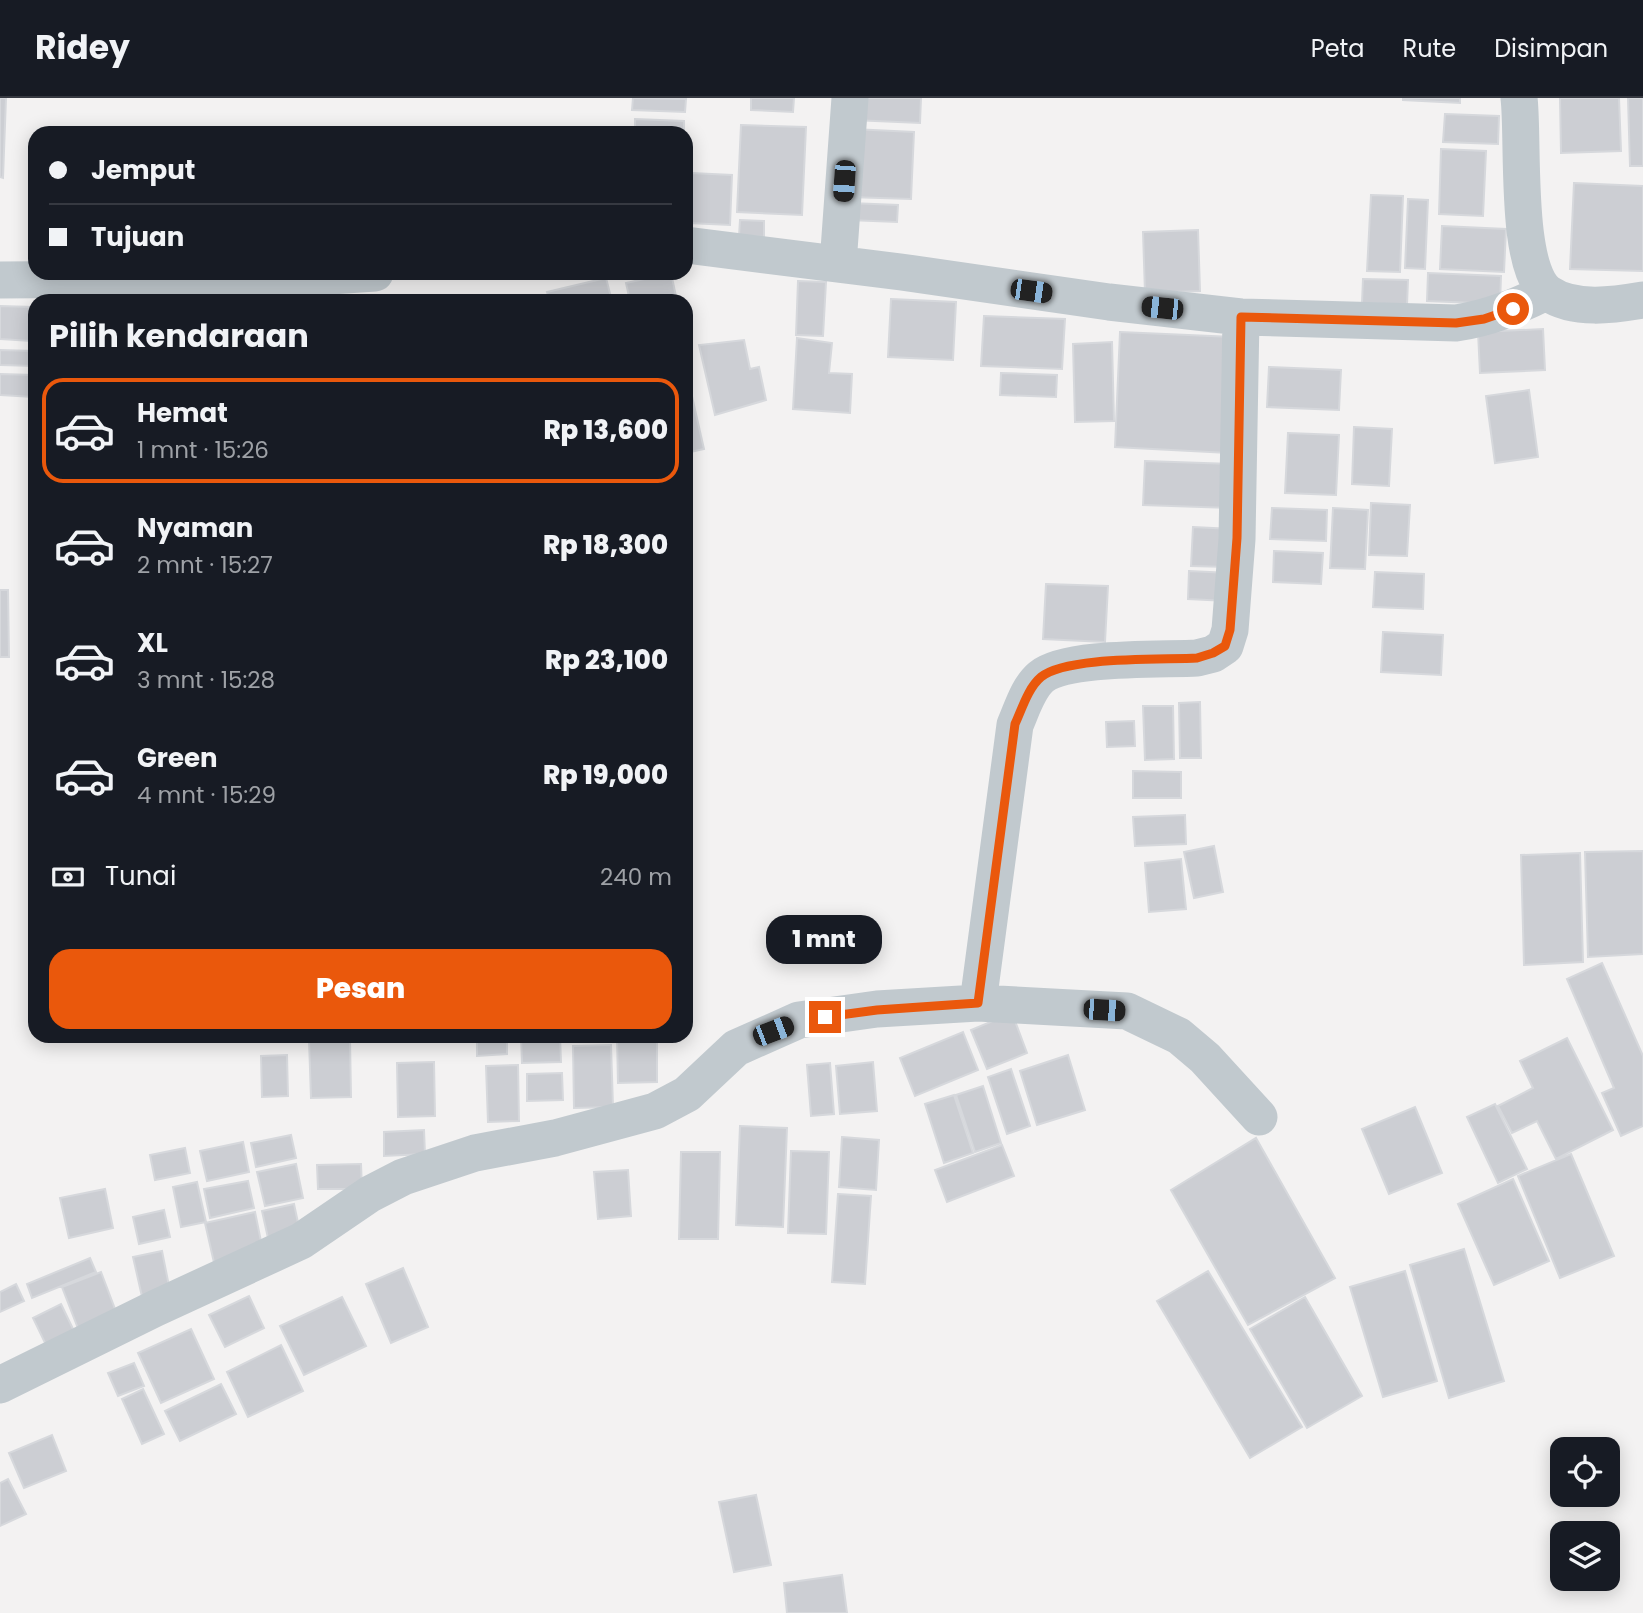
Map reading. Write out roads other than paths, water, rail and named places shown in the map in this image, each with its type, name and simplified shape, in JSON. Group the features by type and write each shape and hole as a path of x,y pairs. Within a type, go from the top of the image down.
{"street":[{"path":"838,264 850,98"},
{"path":"1519,98 1522,209 1528,250 1538,279 1546,292 1565,301 1593,305 1643,300"},
{"path":"693,246 1109,302 1241,317 1456,323 1484,319 1513,309 1546,292"},
{"path":"0,280 28,280"},
{"path":"978,1003 1015,724 1031,691 1042,676 1062,667 1096,662 1197,658 1225,646 1230,630 1237,538 1241,317"},
{"path":"0,1385 156,1308 301,1241 370,1194 403,1177 475,1153 555,1138 655,1111 687,1094 736,1048 799,1020 877,1010 978,1003 1127,1011 1179,1036 1205,1058 1259,1117"}]}
